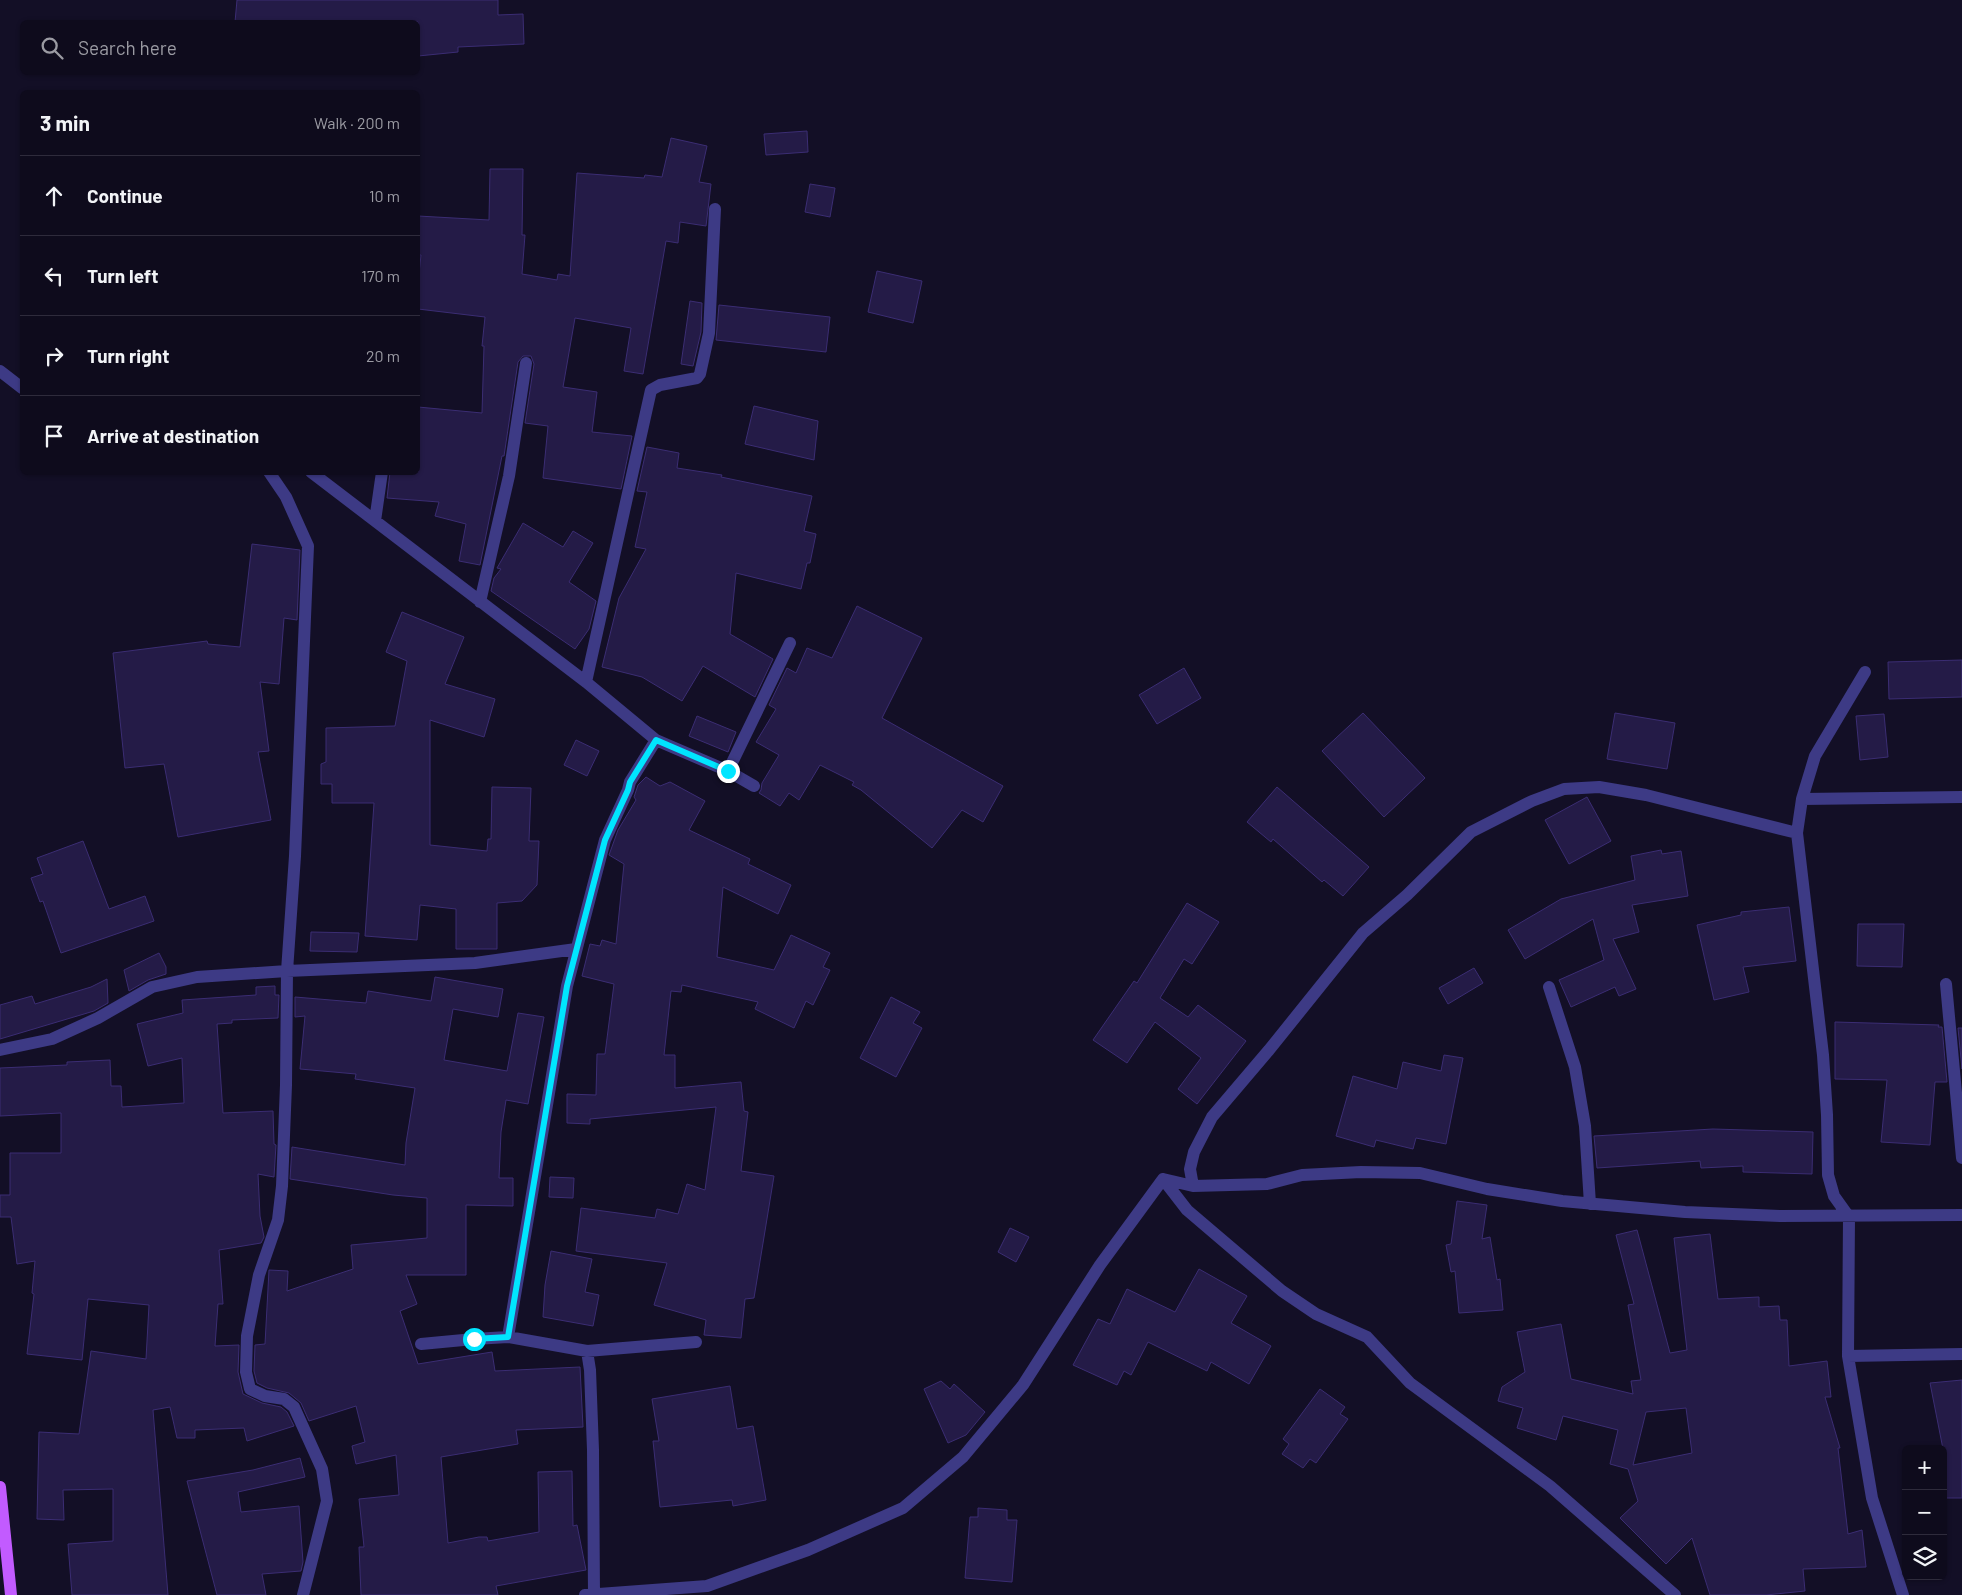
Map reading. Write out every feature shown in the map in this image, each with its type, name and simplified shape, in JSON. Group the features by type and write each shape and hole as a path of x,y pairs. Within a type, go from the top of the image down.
{"main road":[{"path":"0,1487 11,1595"}],"street":[{"path":"586,682 651,390 660,385 697,378 700,374 709,334 715,208"},
{"path":"480,602 509,476 526,363"},
{"path":"0,371 20,386"},
{"path":"271,475 286,497 308,546 295,856 287,971 286,1084 282,1186 278,1220 259,1275 247,1336 246,1372 250,1389 265,1396 284,1399 294,1407 322,1469 327,1501 304,1595"},
{"path":"315,475 586,682 656,740 728,771 754,786"},
{"path":"375,521 382,475"},
{"path":"728,771 790,643"},
{"path":"1865,672 1815,756 1802,800 1797,833 1823,1055 1828,1175 1834,1196 1849,1216 1848,1356 1872,1498 1903,1595"},
{"path":"508,1337 567,986 576,949 605,840 630,782 656,740"},
{"path":"1193,1186 1190,1169 1194,1152 1212,1117 1269,1050 1363,933 1407,895 1471,832 1532,801 1564,789 1599,787 1655,798 1797,833"},
{"path":"1802,800 1962,796"},
{"path":"0,1050 52,1039 98,1018 152,988 197,978 287,971 476,962 576,949"},
{"path":"1946,984 1962,1158"},
{"path":"1549,987 1575,1067 1585,1126 1590,1204"},
{"path":"1163,1179 1193,1186 1267,1184 1302,1175 1361,1172 1420,1173 1487,1189 1562,1201 1685,1212 1780,1216 1962,1215"},
{"path":"587,1351 590,1370 592,1450 591,1595 707,1586 808,1550 903,1508 963,1457 1023,1385 1100,1265 1163,1179"},
{"path":"1163,1179 1186,1210 1282,1291 1316,1314 1367,1337 1410,1383 1550,1486 1675,1595"},
{"path":"421,1344 508,1337 587,1351 696,1342"},
{"path":"1848,1356 1962,1354"}],"building":[{"path":"237,0 498,0 498,15 523,14 524,44 458,47 458,52 420,56 420,20 235,20"},
{"path":"807,131 808,152 766,155 764,134"},
{"path":"671,138 707,146 699,182 711,184 706,226 680,222 678,243 666,241 643,374 624,371 631,328 575,318 563,387 597,392 592,432 632,436 621,489 543,478 548,426 525,423 534,364 531,356 523,356 518,362 504,456 502,456 480,565 459,561 466,524 435,516 439,502 387,498 390,475 420,475 420,407 482,413 484,346 482,346 485,317 420,309 420,216 489,220 490,169 523,169 522,235 525,235 522,274 557,280 558,274 570,276 577,173 644,178 645,175 662,177"},
{"path":"810,184 835,188 830,217 805,212"},
{"path":"877,271 922,281 913,323 868,312"},
{"path":"690,301 702,303 701,332 693,366 681,364"},
{"path":"719,305 830,317 826,352 716,340"},
{"path":"754,406 818,421 814,460 745,444"},
{"path":"647,447 679,453 677,468 722,475 721,477 812,496 804,531 816,534 810,563 807,563 801,589 736,573 730,634 773,659 755,697 703,666 682,701 642,677 602,667 619,598 646,549 635,547 647,492 637,491"},
{"path":"523,523 563,547 573,531 593,543 569,582 596,601 589,629 575,649 491,591 494,578 501,569 497,568"},
{"path":"252,544 300,550 297,620 284,618 279,684 260,682 269,751 258,752 271,820 178,837 164,764 125,768 113,653 207,641 208,644 240,647"},
{"path":"857,606 922,638 882,718 1003,786 983,822 962,810 932,848 861,790 852,785 854,782 820,765 799,800 789,793 780,806 759,793 762,783 779,755 756,742 776,709 769,705 787,668 796,673 807,648 832,658"},
{"path":"402,612 464,637 445,684 495,699 484,737 430,720 430,845 487,851 488,839 491,839 492,787 531,788 529,841 539,841 537,885 522,901 497,903 497,949 456,949 456,909 420,905 417,940 365,936 374,803 332,803 332,784 321,784 321,764 326,762 326,728 395,726 407,661 386,652"},
{"path":"1962,660 1962,697 1889,699 1888,662"},
{"path":"1184,668 1201,698 1157,724 1139,695"},
{"path":"1363,713 1425,778 1384,817 1322,751"},
{"path":"1615,713 1675,723 1667,769 1607,759"},
{"path":"1884,714 1888,757 1860,760 1856,716"},
{"path":"697,716 736,732 728,752 689,736"},
{"path":"576,740 599,751 587,776 564,765"},
{"path":"646,777 660,786 670,782 705,801 689,830 750,859 748,864 791,885 778,914 723,887 717,957 774,970 791,935 830,953 823,967 830,970 813,1005 806,1001 794,1028 755,1009 758,1002 682,985 681,992 671,991 664,1055 675,1055 675,1088 741,1082 744,1111 748,1112 741,1171 774,1176 754,1298 745,1299 741,1338 704,1335 706,1320 654,1305 667,1263 576,1251 581,1208 655,1218 657,1209 678,1214 687,1184 705,1190 716,1107 590,1119 590,1124 567,1123 567,1094 596,1095 597,1054 605,1054 614,984 582,976 590,944 600,946 602,940 616,944 624,864 609,855 618,830 636,800 634,797 638,785"},
{"path":"1277,787 1369,867 1343,896 1324,880 1322,882 1273,839 1271,842 1247,822"},
{"path":"1587,797 1611,841 1569,864 1545,820"},
{"path":"83,841 109,909 145,896 154,921 61,953 43,901 40,902 31,878 43,874 37,858"},
{"path":"1661,850 1662,854 1681,851 1688,896 1632,905 1639,932 1613,939 1636,989 1619,996 1615,987 1571,1007 1559,980 1604,960 1593,919 1525,959 1508,930 1561,899 1635,880 1631,856"},
{"path":"1187,903 1219,922 1192,964 1184,959 1160,998 1188,1017 1198,1005 1246,1041 1197,1104 1178,1089 1201,1058 1155,1022 1127,1063 1093,1040 1134,981 1137,983"},
{"path":"1789,907 1796,961 1743,967 1749,992 1714,1000 1697,925 1741,915 1741,912"},
{"path":"1858,924 1904,924 1902,967 1857,966"},
{"path":"311,932 359,933 357,952 310,951"},
{"path":"159,953 166,967 166,974 148,980 129,991 124,970"},
{"path":"1474,968 1483,983 1448,1004 1439,988"},
{"path":"435,977 503,989 498,1017 453,1009 444,1060 507,1071 518,1013 544,1017 528,1104 506,1100 501,1132 499,1178 513,1178 513,1206 466,1205 466,1275 406,1275 417,1304 400,1311 418,1364 492,1352 495,1371 580,1367 583,1427 516,1430 518,1444 441,1457 448,1543 479,1537 487,1537 488,1541 539,1532 538,1472 572,1471 573,1526 577,1525 586,1570 496,1586 498,1595 361,1595 359,1547 364,1547 359,1499 399,1495 396,1455 356,1464 352,1446 365,1442 356,1406 309,1421 301,1403 289,1393 267,1388 257,1383 254,1371 255,1345 265,1344 269,1270 288,1271 287,1291 353,1269 351,1245 427,1238 427,1198 393,1195 290,1179 292,1147 405,1165 406,1143 415,1088 355,1079 356,1074 300,1069 305,1016 295,1017 295,997 366,1003 368,991 431,1001"},
{"path":"107,979 108,1003 94,1011 0,1039 0,1005 32,996 35,1004 91,987"},
{"path":"275,986 275,995 279,995 278,1018 232,1020 232,1023 217,1024 223,1113 273,1111 274,1144 276,1145 274,1177 258,1174 260,1216 264,1237 261,1243 219,1250 223,1304 218,1304 215,1346 239,1345 238,1372 243,1394 262,1403 281,1407 287,1412 294,1426 247,1441 244,1428 195,1430 195,1438 177,1438 170,1407 153,1410 168,1595 72,1595 68,1544 113,1541 113,1489 63,1490 64,1520 37,1519 39,1432 79,1434 91,1351 146,1359 149,1305 88,1299 82,1360 27,1354 34,1294 32,1293 35,1261 17,1264 11,1217 0,1217 0,1195 10,1195 10,1153 61,1153 61,1113 0,1116 0,1068 67,1065 67,1062 110,1060 111,1086 121,1086 122,1107 184,1103 182,1058 148,1066 137,1024 183,1013 182,1000 256,995 256,987"},
{"path":"891,997 920,1012 913,1023 922,1028 896,1077 860,1058"},
{"path":"1835,1022 1939,1025 1938,1027 1942,1027 1947,1082 1935,1082 1930,1145 1881,1142 1887,1080 1835,1079"},
{"path":"1958,1028 1962,1028 1962,1069"},
{"path":"1444,1055 1463,1058 1446,1144 1416,1138 1413,1149 1376,1140 1374,1147 1336,1136 1353,1076 1397,1089 1403,1062 1441,1071"},
{"path":"1713,1129 1813,1132 1812,1174 1743,1172 1743,1166 1701,1168 1700,1161 1597,1168 1594,1136"},
{"path":"550,1177 574,1178 573,1198 549,1197"},
{"path":"1457,1201 1487,1205 1482,1239 1490,1237 1497,1280 1500,1279 1503,1310 1459,1313 1455,1271 1451,1272 1446,1245 1451,1244"},
{"path":"1010,1228 1029,1237 1016,1262 998,1252"},
{"path":"1637,1230 1670,1353 1687,1350 1674,1238 1710,1234 1718,1299 1759,1297 1759,1307 1779,1306 1780,1320 1787,1320 1789,1366 1827,1361 1831,1397 1825,1397 1840,1448 1838,1448 1848,1534 1862,1530 1866,1567 1803,1569 1805,1591 1766,1595 1710,1595 1692,1538 1666,1564 1620,1518 1638,1501 1628,1469 1610,1464 1618,1430 1563,1416 1556,1440 1517,1428 1523,1408 1498,1401 1502,1387 1525,1372 1517,1332 1561,1324 1571,1379 1633,1394 1631,1381 1641,1380 1628,1305 1634,1304 1616,1235","holes":["1686,1408 1692,1453 1633,1465 1646,1412"]},
{"path":"551,1251 592,1259 585,1292 599,1295 593,1326 543,1317 545,1285"},
{"path":"1199,1269 1247,1296 1231,1323 1271,1346 1249,1384 1211,1362 1207,1371 1148,1342 1131,1375 1124,1371 1117,1385 1073,1365 1098,1319 1110,1324 1127,1289 1175,1312"},
{"path":"1962,1380 1962,1498 1947,1498 1947,1445 1942,1445 1930,1383"},
{"path":"941,1381 950,1389 954,1384 985,1412 966,1435 948,1443 924,1389"},
{"path":"730,1386 737,1429 753,1426 766,1500 733,1506 732,1500 660,1507 653,1441 659,1441 652,1399"},
{"path":"1320,1389 1345,1407 1340,1414 1348,1419 1316,1463 1310,1459 1303,1468 1282,1454 1289,1444 1283,1439"},
{"path":"300,1458 305,1477 238,1492 241,1512 299,1506 303,1562 301,1571 262,1574 266,1595 217,1595 187,1481 253,1470"},
{"path":"978,1508 1007,1510 1007,1520 1017,1520 1012,1582 965,1578 970,1517 978,1517"}],"route":[{"path":"474,1339 508,1337 567,986 586,907 605,840 630,782 656,740 728,771"}]}
